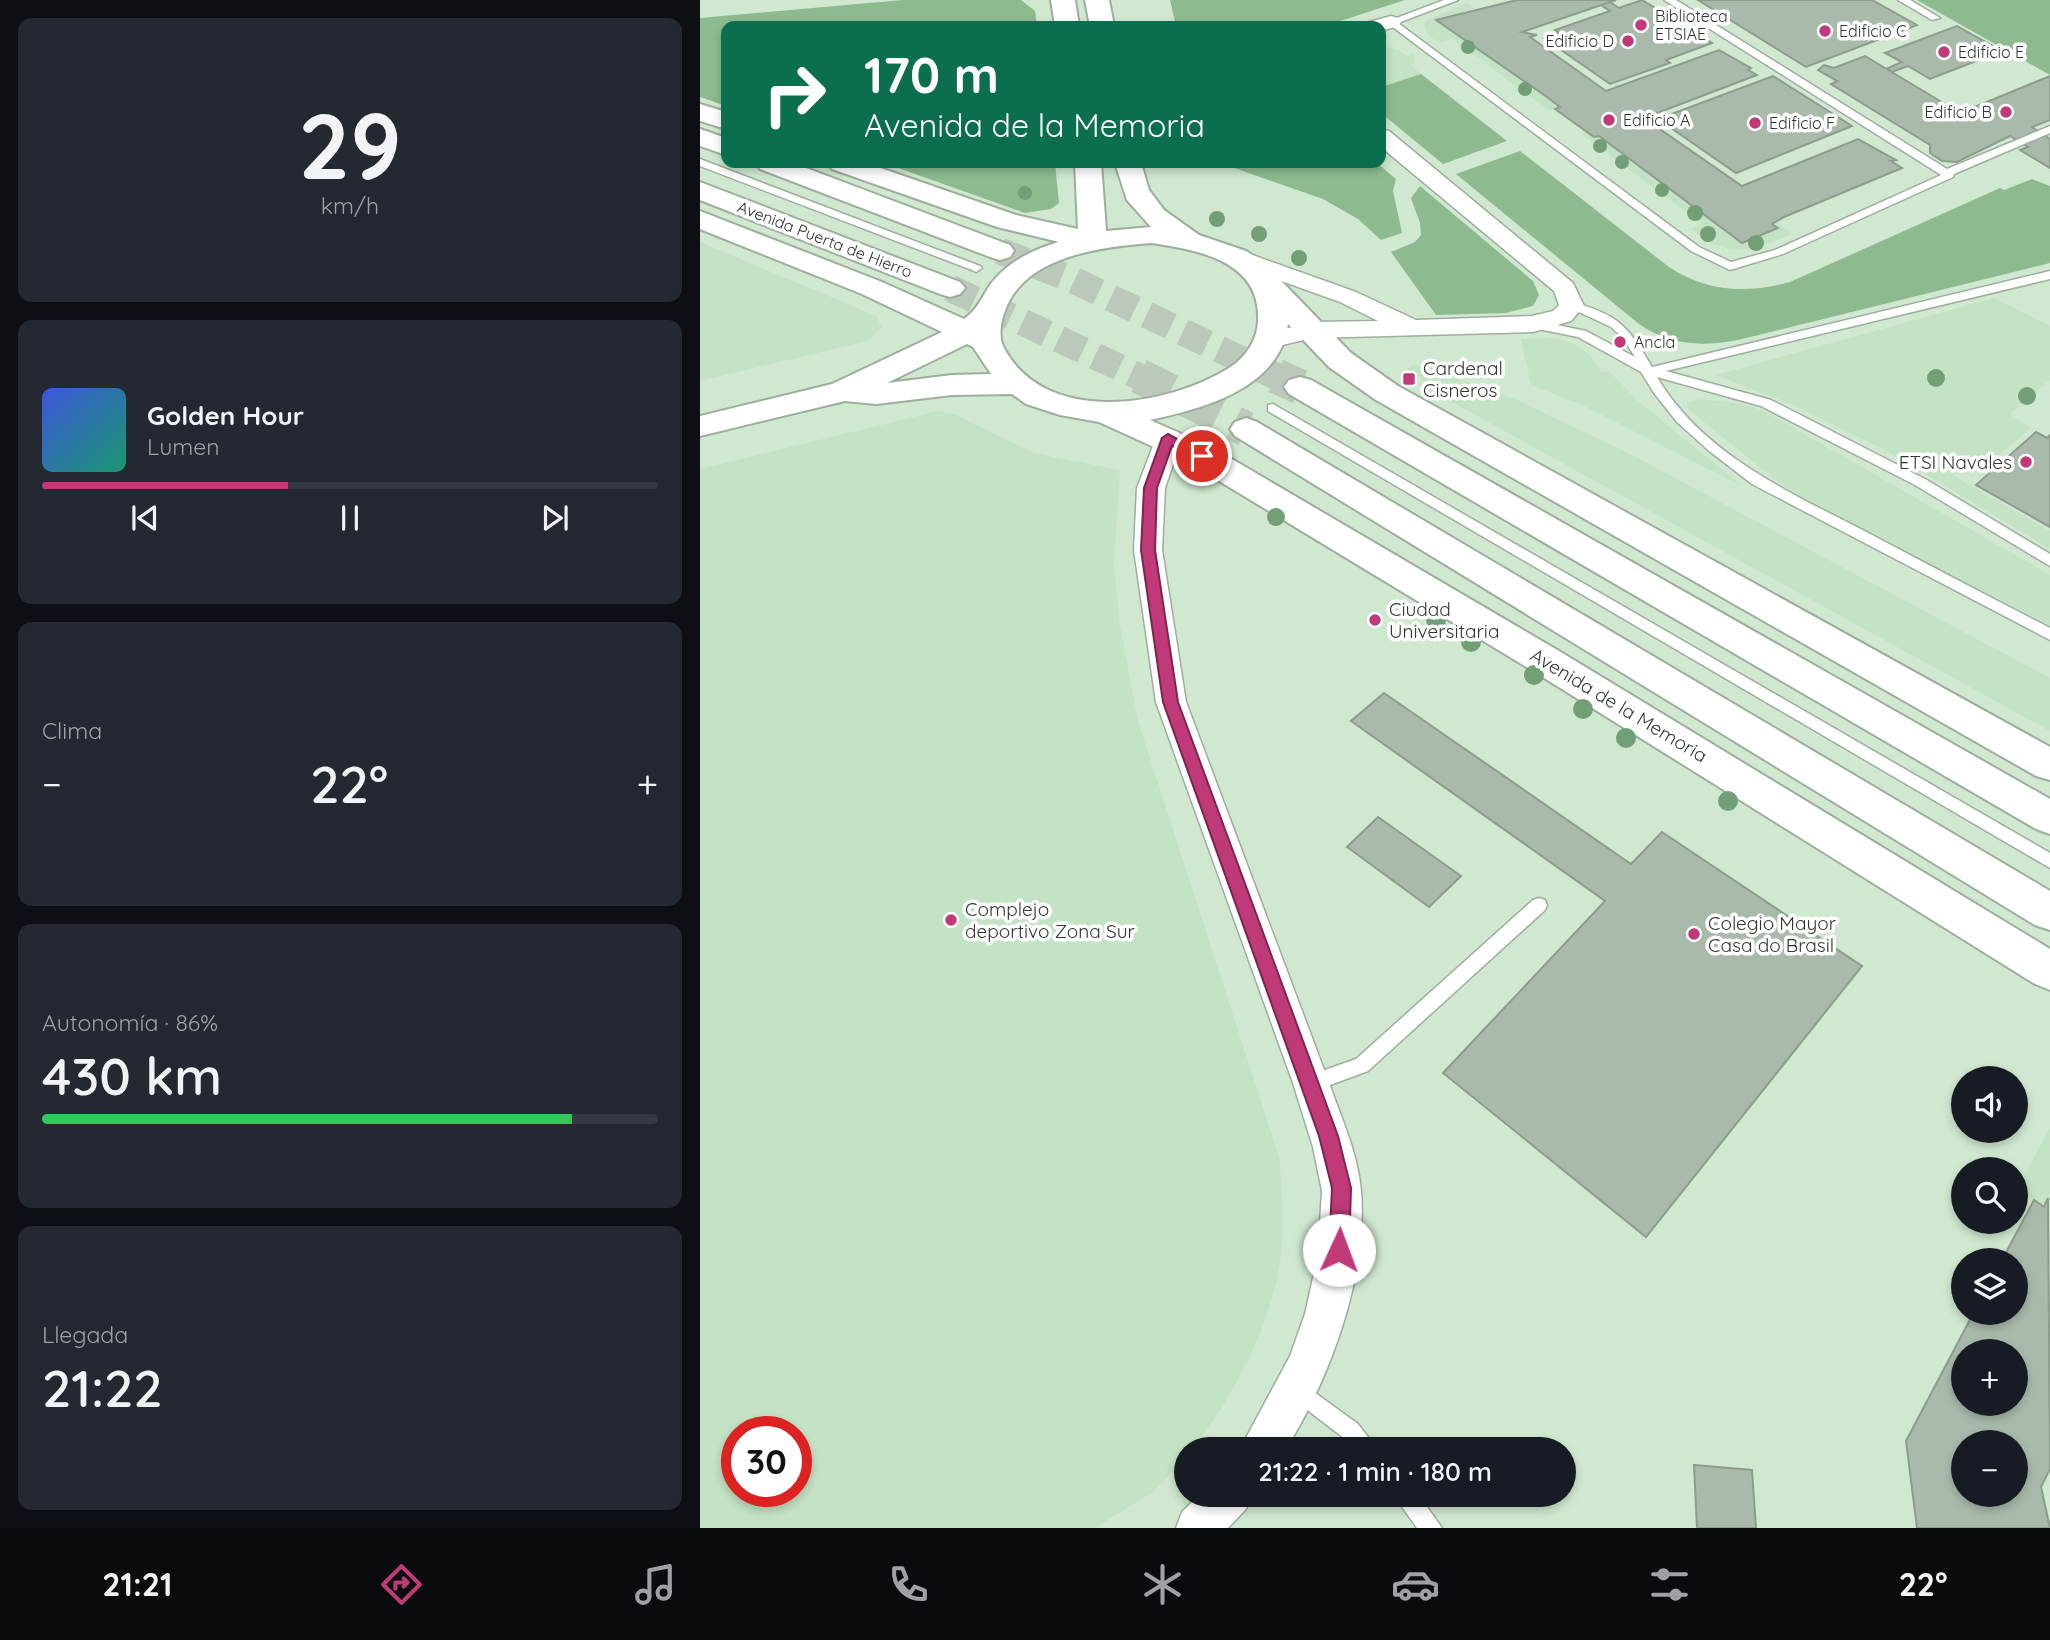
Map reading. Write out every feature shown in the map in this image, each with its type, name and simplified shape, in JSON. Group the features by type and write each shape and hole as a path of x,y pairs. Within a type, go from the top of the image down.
{"main road":[{"path":"1063,0 1066,21"},
{"path":"1097,0 1101,21"},
{"path":"700,112 721,119"},
{"path":"700,137 721,145"},
{"path":"782,168 1000,251"},
{"path":"855,168 1007,221 1092,241"},
{"path":"1089,168 1093,207 1092,241"},
{"path":"1129,168 1132,185 1145,210 1188,239 1236,257 1255,270 1340,360 1387,393 2050,765"},
{"name":"Avenida Puerta de Hierro","path":"700,190 950,288"},
{"path":"700,219 980,330 998,370 1014,384 1039,399 1071,408 1107,413 1147,411 1186,402 1220,388 1247,370 1270,340 1276,312 1268,286"},
{"path":"700,426 842,392 980,330 995,300 1024,270 1044,258 1092,241 1151,235 1188,239"},
{"path":"842,392 876,394 951,385 1014,384"},
{"path":"1300,387 2050,818"},
{"name":"Avenida de la Memoria","path":"1107,413 1168,438 1546,661 2050,971"},
{"path":"1259,419 2050,912"}],"street":[{"path":"1270,340 1312,330 1533,324 1562,316 1572,306 1565,288 1386,140"},
{"path":"1236,257 1348,298 1392,320 1422,329"},
{"path":"1168,438 1150,488 1148,550 1171,702 1311,1083 1329,1136 1341,1188 1339,1250 1316,1350 1268,1437"},
{"path":"1198,1528 1218,1507"}],"lane":[{"path":"1386,23 1453,0"},
{"path":"1386,25 1695,249 1730,266 1779,252 1949,175 1669,0"},
{"path":"1903,0 1936,18"},
{"path":"1946,173 2050,129"},
{"path":"700,162 976,268"},
{"path":"1650,372 1709,360 2050,275"},
{"path":"1572,306 1603,316 1630,335 1659,391 1672,409 1714,450 1757,481 2050,635"},
{"path":"1533,324 1582,334 1650,372 1766,403 1920,482 2050,561"},
{"path":"1259,419 2050,861"},
{"path":"1311,1083 1362,1065 1539,905"},
{"path":"1296,1389 1356,1437"},
{"path":"1415,1507 1432,1528"}],"shaded area":[{"name":"Ciudad Universitaria","path":"700,0 2050,0 2050,1528 700,1528"},
{"path":"1467,3 1479,11 1471,9 1437,21 1560,107 1549,110 1452,39 1439,43 1429,36 1424,26 1427,20"},
{"path":"1386,47 1408,56 1413,54 1415,62 1410,65 1421,74 1386,85"},
{"path":"1585,131 1594,137 1599,136 1741,243 1777,228 1772,224 1776,222 1792,234 1752,249 1729,249 1717,245 1691,229 1702,224 1580,133"},
{"path":"700,242 876,316 882,327 867,341 700,381"},
{"path":"1994,298 2050,326 2050,380 2010,414 2030,428 1988,465 1973,458 1952,475 2050,531 2050,549 1889,452 1793,405 1716,375"},
{"path":"1552,338 1581,348 1601,371 1610,372 1638,401 1742,486 1584,406 1531,385 1521,339"},
{"path":"1413,364 1515,399 1630,454 2050,678 2050,731 1439,395 1433,386 1408,369"},
{"path":"1699,399 1745,404 1766,412 2050,575 2050,626 1827,512 1778,482 1688,409 1687,403"},
{"name":"Complejo deportivo Zona Sur","path":"938,411 954,414 1034,453 1120,470 1114,565 1120,626 1138,721 1280,1160 1283,1224 1282,1249 1275,1288 1268,1313 1248,1361 1201,1437 1174,1437 1174,1470 1153,1492 1095,1528 700,1528 700,469"},
{"path":"2050,1128 2050,1199 2048,1198 2044,1207 2028,1196 2028,1169"}],"green space":[{"path":"903,0 1021,0 1035,11 1036,21 721,21 721,104 700,97 700,18"},
{"path":"1170,0 1405,0 1340,21 1175,21"},
{"path":"1917,0 2050,0 2050,75"},
{"path":"1421,74 1507,141 1443,164 1386,117 1386,85"},
{"path":"1520,151 1669,267 1712,286 1742,289 1790,282 2000,188 2004,190 2032,179 2050,186 2050,263 1738,340 1699,344 1674,340 1639,324 1456,174"},
{"path":"898,168 1056,168 1059,203 1051,209 1025,213"},
{"path":"1234,168 1383,168 1396,179 1393,191 1402,233 1381,240 1358,219 1323,199"},
{"path":"1420,186 1533,281 1539,295 1533,306 1506,313 1436,315 1391,252 1415,242 1421,235 1420,223 1411,198"}],"building":[{"name":"Edificio A","path":"1517,0 1616,0 1522,32 1537,35 1530,37 1606,91 1719,50 1751,68 1748,70 1757,75 1644,118 1742,186 1858,139 1896,160 1891,161 1902,168 1784,217 1772,224 1778,228 1742,243 1599,136 1594,137 1555,109 1560,107 1547,97 1436,20"},
{"name":"Edificio D","path":"1642,0 1712,43 1666,60 1670,63 1610,84 1544,38 1559,33 1555,30 1610,11 1601,5 1610,2 1619,8"},
{"name":"Edificio C","path":"1698,0 1872,0 1917,25 1806,67"},
{"name":"Edificio E","path":"1957,26 2002,51 1930,79 1908,66 1892,72 1886,69 1902,62 1885,53"},
{"name":"Edificio B","path":"1865,56 1960,113 2050,76 2050,120 2032,127 2050,139 2050,168 2020,150 2028,147 2010,136 1957,162 1942,161 1930,153 1930,145 1831,84 1837,81 1818,70 1824,65 1834,68"},
{"name":"Edificio F","path":"1773,76 1852,126 1736,173 1658,119"},
{"name":"ETSI Navales","path":"2036,432 2047,438 2050,435 2050,527 1976,485"},
{"name":"Colegio Mayor Casa do Brasil","path":"1384,693 1631,864 1662,832 1862,966 1646,1237 1443,1073 1605,901 1351,721"},
{"path":"1378,817 1461,876 1429,907 1347,847"},
{"path":"2048,1198 2050,1469 2041,1487 2050,1528 1917,1528 1906,1441 1951,1356 1951,1416 2028,1416 2028,1339 1960,1339 1967,1325 2028,1325 2028,1248 2008,1248 2016,1234 2028,1234 2028,1211 2034,1200 2044,1207"},
{"path":"1694,1465 1752,1470 1756,1528 1697,1528"}],"tunnel":[{"path":"1000,251 1071,279 1280,378"},
{"path":"950,288 1142,378"},
{"path":"1139,376 1246,429"},
{"path":"1276,376 1300,387"}],"place":[{"name":"Biblioteca ETSIAE","path":"1641,25"},
{"name":"Edificio C","path":"1825,31"},
{"name":"Edificio D","path":"1628,41"},
{"name":"Edificio E","path":"1944,52"},
{"name":"Edificio B","path":"2006,112"},
{"name":"Edificio A","path":"1609,120"},
{"name":"Edificio F","path":"1755,123"},
{"name":"Ancla","path":"1620,342"},
{"name":"Cardenal Cisneros","path":"1409,379"},
{"name":"ETSI Navales","path":"2026,462"},
{"name":"Ciudad Universitaria","path":"1375,620"},
{"name":"Complejo deportivo Zona Sur","path":"951,920"},
{"name":"Colegio Mayor Casa do Brasil","path":"1694,934"}],"route":[{"path":"1202,456 1168,438 1150,488 1148,550 1171,702 1329,1136 1341,1188 1339,1250"}]}
